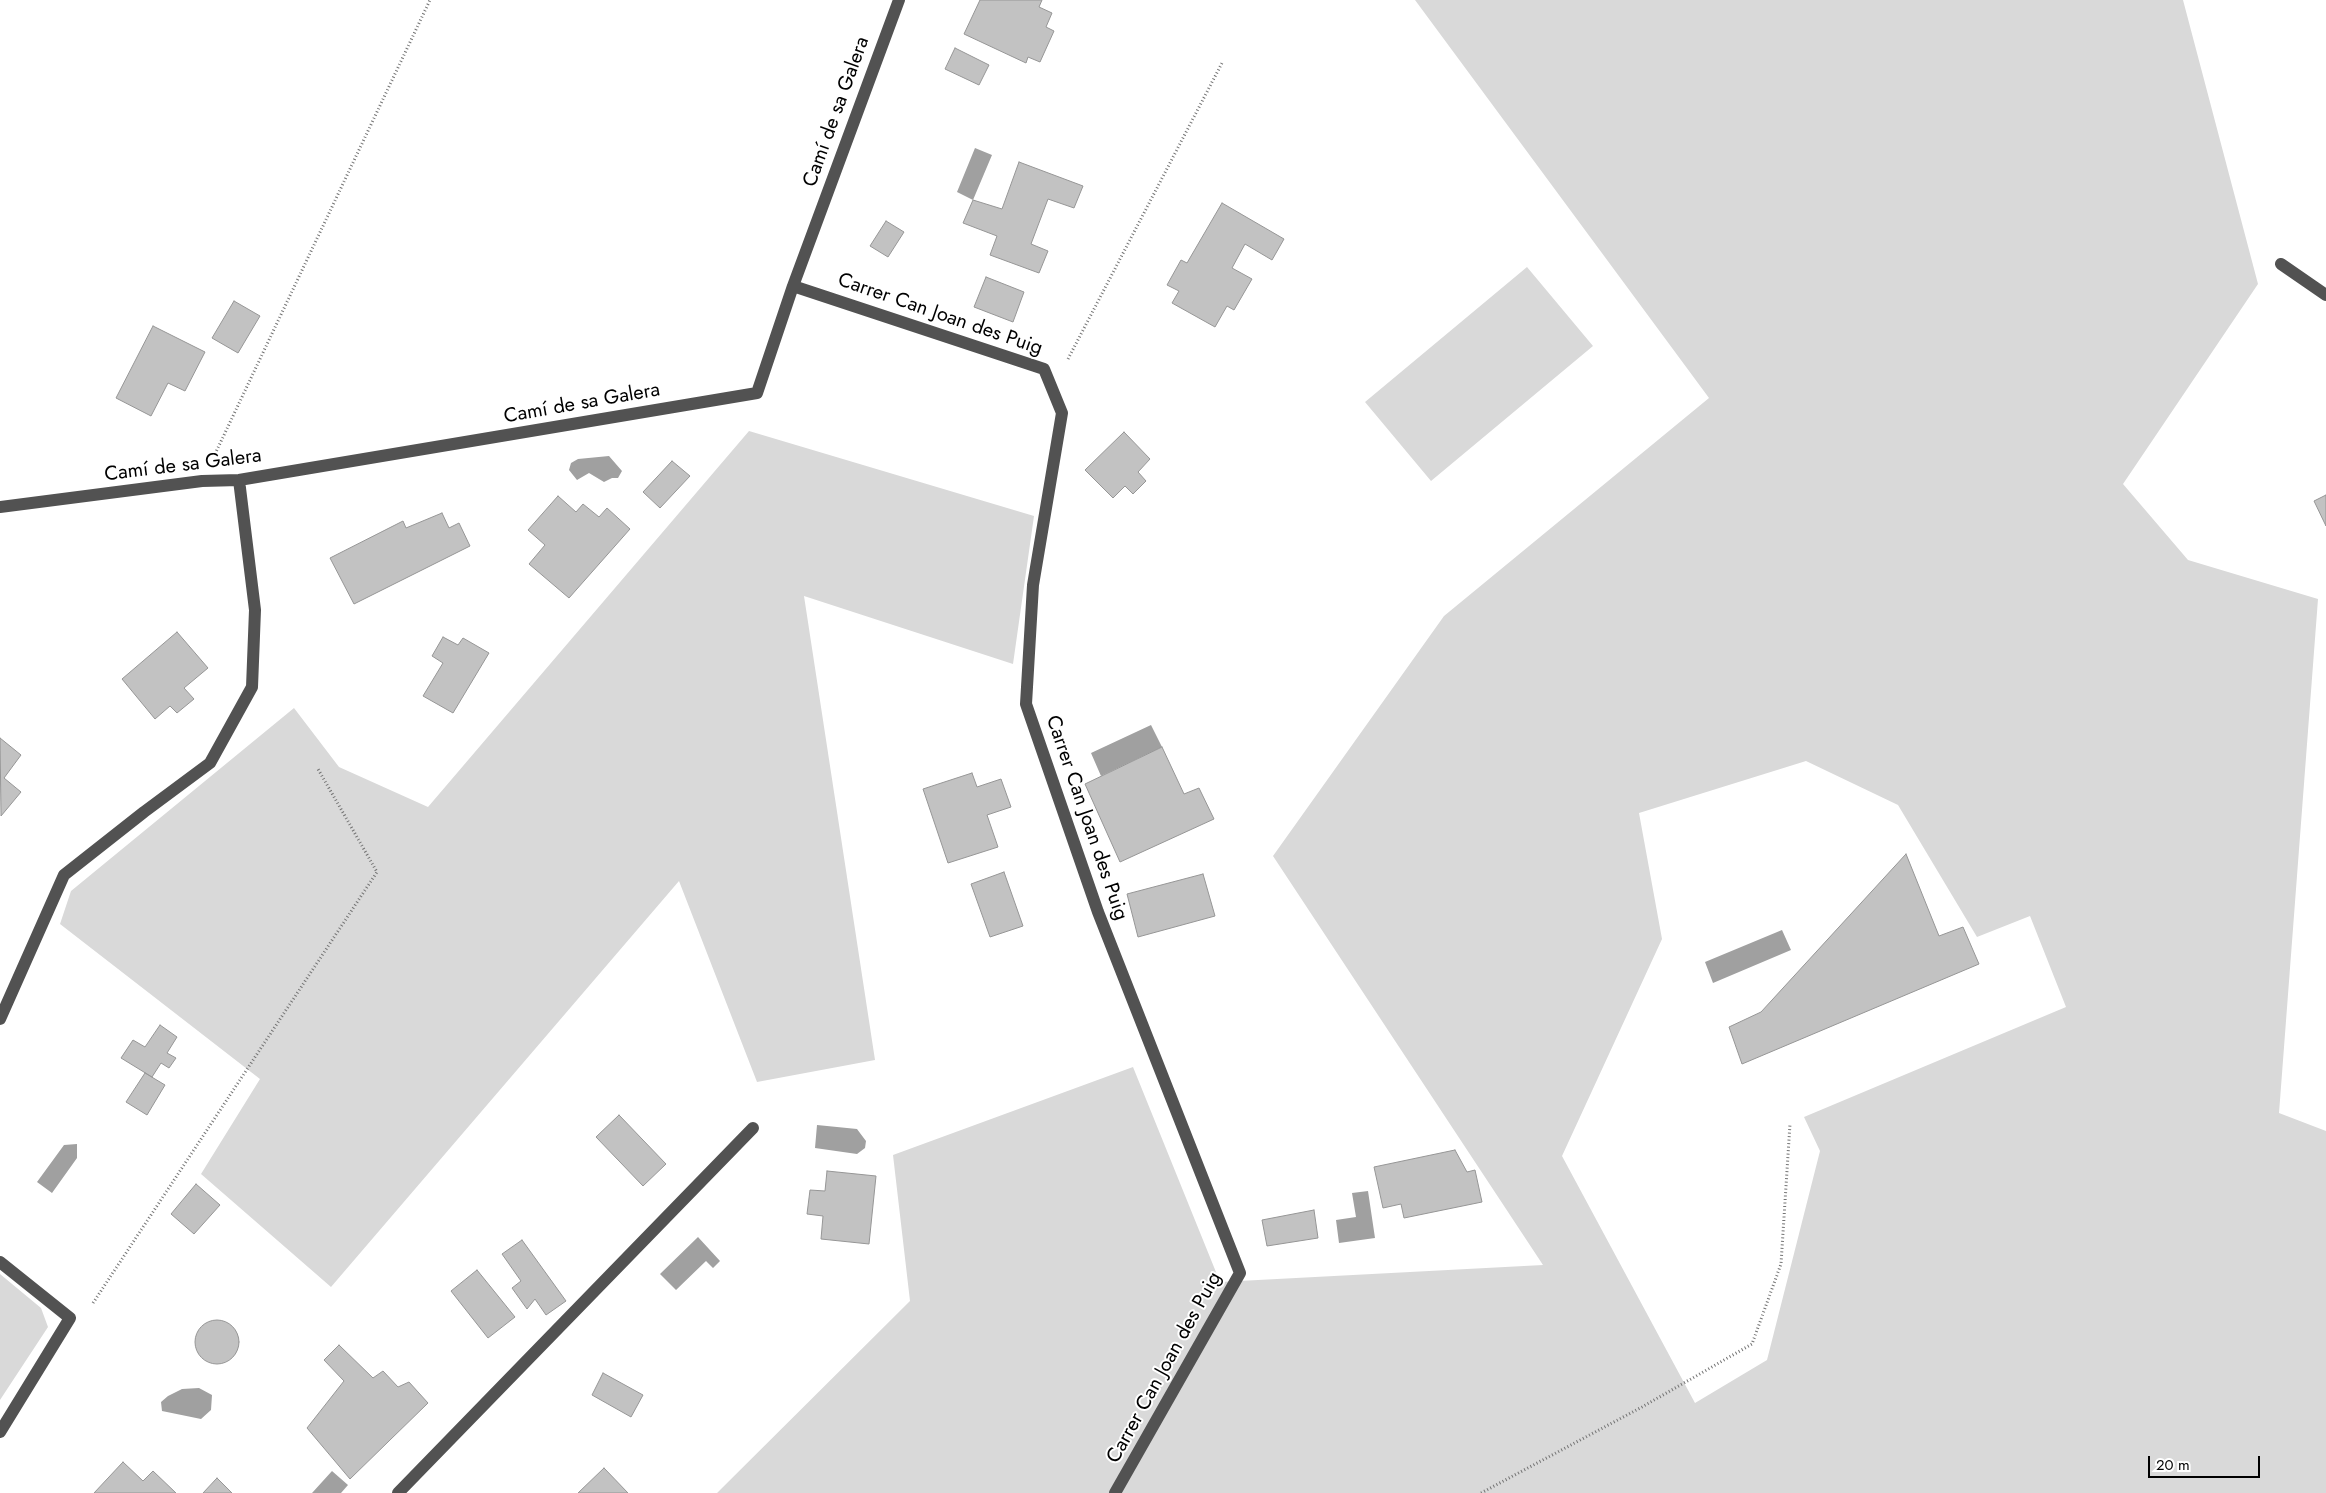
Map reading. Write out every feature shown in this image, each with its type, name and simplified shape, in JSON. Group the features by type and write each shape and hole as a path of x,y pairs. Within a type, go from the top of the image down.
{"street":[{"name":"Camí de sa Galera","path":"0,508 202,481 239,480 588,423 757,393 794,286 899,0"},
{"path":"2281,264 2326,295"},
{"name":"Carrer Can Joan des Puig","path":"794,286 1044,369 1062,413 1033,584 1026,704 1098,912 1240,1272 1115,1493"},
{"path":"0,1019 64,875 210,763 252,687 255,610 239,480"},
{"path":"398,1493 753,1128"},
{"path":"0,1262 70,1318 0,1432"}],"path":[{"path":"202,481 430,0"},
{"path":"1052,389 1222,63"},
{"path":"70,1318 86,1313 377,872 318,768"},
{"path":"1481,1493 1642,1407 1752,1344 1781,1264 1790,1124"}],"shaded area":[{"path":"1415,0 2183,0 2258,284 2123,484 2188,560 2318,599 2279,1113 2326,1131 2326,1493 717,1493 910,1301 893,1155 1133,1067 1220,1282 1543,1265 1273,856 1444,616 1709,398","holes":["1806,761 1898,805 1977,937 2030,916 2066,1007 1804,1117 1820,1151 1767,1360 1695,1403 1562,1156 1662,939 1639,813"]},
{"path":"975,148 992,155 973,200 957,192"},
{"path":"1527,267 1593,346 1431,481 1365,402"},
{"path":"749,431 1034,516 1013,664 804,596 875,1060 757,1082 679,881 331,1287 201,1174 260,1079 60,924 71,891 294,708 339,767 428,807"},
{"path":"609,456 622,471 618,478 612,478 604,482 589,473 577,480 569,470 571,463 578,459"},
{"path":"1151,725 1162,747 1101,776 1091,753"},
{"path":"1782,930 1791,950 1713,983 1705,962"},
{"path":"817,1125 857,1129 866,1141 865,1148 857,1154 815,1148"},
{"path":"77,1144 77,1158 52,1193 37,1182 64,1145"},
{"path":"1368,1191 1375,1238 1339,1243 1336,1220 1356,1217 1352,1193"},
{"path":"698,1237 720,1261 713,1268 706,1261 676,1290 660,1274"},
{"path":"0,1274 41,1308 48,1327 0,1400"},
{"path":"199,1388 212,1395 211,1410 201,1419 162,1411 161,1402 168,1396 182,1389"},
{"path":"332,1471 348,1485 341,1493 312,1493"}],"building":[{"path":"980,0 1042,0 1039,7 1052,13 1046,27 1054,31 1040,62 1028,57 1026,63 964,34"},
{"path":"955,48 989,65 979,85 945,69"},
{"path":"1019,162 1083,186 1074,208 1048,199 1031,244 1048,251 1039,273 990,255 997,236 963,223 973,200 1002,209"},
{"path":"1222,203 1284,239 1272,260 1245,244 1232,268 1252,279 1234,310 1227,306 1215,327 1172,303 1179,291 1167,285 1181,260 1187,263"},
{"path":"886,221 904,232 888,257 870,246"},
{"path":"986,277 1024,292 1013,322 974,307"},
{"path":"234,301 260,316 238,353 212,338"},
{"path":"153,326 205,352 185,391 168,383 151,416 116,398"},
{"path":"1124,432 1150,459 1138,472 1146,481 1133,494 1125,486 1113,498 1085,470"},
{"path":"672,461 690,476 660,508 643,492"},
{"path":"2326,495 2326,526 2314,501"},
{"path":"558,496 576,512 583,504 599,517 607,508 630,529 569,598 529,564 545,545 528,530"},
{"path":"442,513 449,528 459,523 470,546 354,604 330,558 403,521 406,528"},
{"path":"177,632 208,668 184,688 194,699 177,713 170,706 155,719 122,679"},
{"path":"443,637 458,645 463,638 489,653 453,713 423,696 443,663 432,656"},
{"path":"0,738 21,755 4,778 21,792 1,816"},
{"path":"1162,747 1184,794 1199,788 1214,819 1120,862 1085,784"},
{"path":"972,773 977,787 1001,779 1011,807 987,815 998,847 948,863 923,789"},
{"path":"1906,854 1939,936 1963,927 1979,964 1742,1064 1729,1027 1761,1012"},
{"path":"1004,872 1023,926 990,937 971,884"},
{"path":"1203,874 1215,916 1138,937 1127,894"},
{"path":"160,1025 177,1037 167,1053 176,1058 169,1068 161,1063 152,1077 121,1058 133,1040 145,1047"},
{"path":"145,1073 165,1085 147,1115 126,1102"},
{"path":"619,1115 666,1164 643,1186 596,1137"},
{"path":"1455,1150 1467,1172 1475,1170 1482,1202 1404,1218 1401,1204 1383,1208 1374,1167"},
{"path":"827,1171 876,1176 869,1244 821,1239 823,1216 807,1214 810,1190 825,1191"},
{"path":"196,1184 220,1205 194,1234 171,1214"},
{"path":"1314,1210 1318,1238 1267,1246 1262,1220"},
{"path":"522,1240 566,1301 546,1315 535,1299 527,1309 512,1288 521,1281 502,1254"},
{"path":"477,1270 515,1317 488,1338 451,1291"},
{"path":"213,1320 221,1320 233,1326 239,1342 233,1358 221,1364 213,1364 201,1358 195,1346 195,1338 201,1326"},
{"path":"339,1345 373,1378 383,1371 398,1387 409,1382 428,1403 350,1479 307,1428 344,1381 324,1360"},
{"path":"603,1373 643,1395 631,1417 592,1395"},
{"path":"123,1462 143,1481 153,1471 176,1493 94,1493"},
{"path":"604,1468 628,1493 578,1493"},
{"path":"217,1478 232,1493 203,1493"}]}
